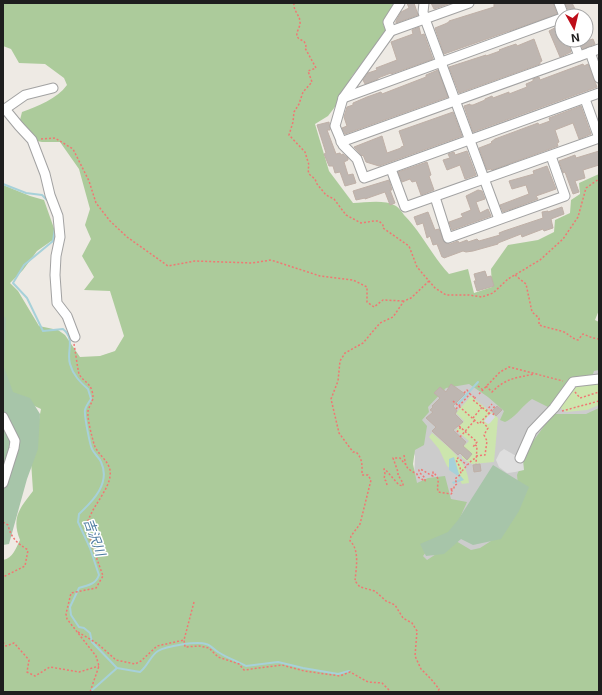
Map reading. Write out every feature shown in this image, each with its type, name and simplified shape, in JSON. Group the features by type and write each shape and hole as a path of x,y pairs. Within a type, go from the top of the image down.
{"street":[{"path":"391,31 388,22 400,3"},
{"path":"424,3 425,19 499,218"},
{"path":"469,3 391,31 343,98 335,126 341,142 357,159 364,178 599,93"},
{"path":"343,98 554,20"},
{"path":"576,48 579,56"},
{"path":"341,142 599,49"},
{"path":"590,52 599,78"},
{"path":"53,88 25,94 4,109 32,140 45,174 50,195 60,224 60,237 56,256 55,275 58,303 67,316 75,337"},
{"path":"391,168 405,207 551,156 599,138 585,99"},
{"path":"435,197 448,238 499,218 565,196 551,156"},
{"path":"520,458 532,431 554,408 572,384 599,379"},
{"path":"3,417 15,441 3,483"}],"path":[{"path":"294,3 295,11 301,23 296,31 297,36 301,41 304,41 306,46 304,48 316,68 308,71 312,82 303,92 299,104 294,112 290,135 305,152 309,165 308,170 326,195 334,198 348,217 364,223 374,221 379,222 384,225 383,228 409,246 415,264 435,288 446,295 470,295 482,297 493,293 515,275 540,260 562,239 578,217 586,188 599,179"},
{"path":"32,140 55,138 73,150 89,181 96,202 110,221 127,237 168,266 195,261 252,263 271,260 320,276 353,280 367,287 367,302 374,307 383,300 404,301"},
{"path":"515,275 526,284 532,312 539,318 539,325 556,329 566,333 570,338 578,340 583,334 599,339"},
{"path":"429,281 410,298 404,301 393,317 380,323 363,343 345,353 340,361 338,381 332,399 339,433 353,452 360,455 362,462 362,475 368,475 370,480 360,524 351,536 350,541 354,544 356,559 355,581 360,587 374,591 386,601 395,605 403,618 412,623 417,631 415,656 421,669 431,678 439,689 438,692"},
{"path":"75,337 73,339 79,374 89,384 92,391 93,402 88,412 94,445 106,461 110,471 108,482 97,504 91,512 87,527 103,576 96,588 71,594 66,614 67,619 96,656 98,666 90,692"},
{"path":"479,394 500,372 509,367 572,384 580,398 599,392"},
{"path":"486,386 493,393 499,384 506,380 536,374"},
{"path":"478,386 483,390"},
{"path":"464,393 467,390 476,397 473,400 489,414"},
{"path":"456,409 469,393"},
{"path":"453,401 479,424 489,414 494,406"},
{"path":"554,408 562,411 599,401"},
{"path":"486,411 492,404"},
{"path":"460,437 482,408"},
{"path":"462,471 476,457 485,455 487,441 484,435 488,428 482,420"},
{"path":"457,432 460,426 477,442 475,444 477,446 476,464"},
{"path":"404,455 406,465"},
{"path":"387,485 384,479 384,469 399,485 403,486 393,458 400,458 410,472 417,474 418,477 425,481 425,478 419,470 426,471 433,476 433,472 438,477 438,492 451,494 452,492 450,489 454,489 454,486 457,484 456,480 460,475 460,467 456,460 458,458 467,465"},
{"path":"3,522 8,525 10,534 16,542 28,550 25,566 3,577"},
{"path":"194,602 184,640 185,647 199,646 209,648 218,657 239,664 244,670 282,665 304,671 340,676 350,672 368,682 382,683 391,692"},
{"path":"77,631 98,644 116,660 135,664 141,661 157,646 184,640"},
{"path":"3,642 6,646 14,643 29,660 27,672 35,676 50,667 79,672 98,666"}],"shaded area":[{"path":"473,354 599,362 599,423 494,556 426,574 411,539 415,456 399,417"},
{"path":"491,413 495,417 488,424 484,421"},
{"path":"504,449 523,460 524,470 507,473 499,467 496,460 500,452"}],"green space":[{"path":"3,3 395,3 383,24 387,32 352,76 344,95 328,116 315,124 329,171 353,203 380,202 396,206 416,229 437,260 449,274 468,269 474,293 492,287 491,269 508,245 538,240 554,232 555,220 570,213 571,200 580,194 579,183 599,174 599,310 595,320 599,322 599,370 594,371 592,377 560,394 548,407 532,399 505,422 500,420 504,411 488,397 469,384 446,388 428,407 429,412 422,420 427,426 424,445 415,450 413,464 417,483 428,478 445,476 451,499 467,502 455,529 431,546 423,556 427,560 456,541 471,550 480,548 502,534 518,485 517,475 521,465 531,444 553,414 586,414 599,408 599,692 3,692 3,560 12,555 20,540 16,525 18,513 33,491 31,461 41,409 26,402 3,402 3,185 44,200 57,237 37,251 23,270 10,283 18,291 39,326 58,330 65,335 80,357 100,356 115,351 124,336 110,291 84,290 94,277 82,256 91,239 85,225 90,209 79,169 60,142 42,142 32,140 24,131 20,120 22,112 41,105 53,98 67,85 64,78 45,64 19,63 11,49 3,46"},
{"path":"3,316 6,318 4,367 13,392 30,398 40,414 38,449 27,479 9,544 3,545"},
{"path":"599,381 599,405 587,410 566,412 558,406 576,383"},
{"path":"471,396 498,418 494,462 472,464 462,458 462,448 469,441 456,430 464,421 456,413"},
{"path":"432,433 451,449 461,461 468,475 469,483 462,484 457,475 447,466 439,449 429,437"},
{"path":"493,465 529,487 519,511 501,539 473,545 461,539 444,554 426,556 420,544 448,532 458,520"}],"water":[{"path":"454,457 459,474 464,480 453,484 452,482 460,479 449,470 449,459"}],"building":[{"path":"407,3 414,3 418,15 396,23 401,12 409,8"},
{"path":"431,3 451,3 434,9"},
{"path":"494,3 553,3 555,8 554,15 444,54 435,28 449,21 494,7"},
{"path":"565,3 572,3 574,8 567,8"},
{"path":"419,27 421,35 424,34 433,59 391,73 365,84 363,80 368,73 377,70 376,68 397,60 391,42 413,34 412,30"},
{"path":"554,28 554,43 549,31"},
{"path":"534,39 542,61 540,64 459,93 449,67 486,56 516,44 517,46"},
{"path":"556,48 570,48 571,52 560,57"},
{"path":"583,64 584,66 588,64 597,87 473,132 464,106 470,104 473,105 492,96 493,98 509,92 509,94 527,87 526,84 533,81 533,79 539,77 540,80"},
{"path":"438,70 448,97 345,134 342,128 347,126 344,117 347,107 367,97 381,92 382,94 426,77 426,75"},
{"path":"581,106 591,134 579,139 573,123 555,130 559,142 557,143 558,146 492,170 487,170 479,148 492,143 491,142 495,139 538,123 539,125 550,121 549,118"},
{"path":"453,112 462,136 379,166 366,162 363,155 362,156 354,147 382,136 387,153 404,146 399,131"},
{"path":"329,122 330,130 327,130 336,154 343,154 348,158 348,160 344,162 348,175 353,174 356,183 345,186 340,172 335,173 333,166 329,166 324,154 326,153 317,125"},
{"path":"467,151 476,175 465,179 460,165 447,170 443,160 450,158 448,154 454,152 455,155"},
{"path":"599,151 599,165 583,170 585,178 575,181 579,192 573,194 565,172 563,173 559,161 575,155 576,158"},
{"path":"427,162 431,175 429,176 434,190 421,195 416,181 412,182 410,179 402,182 398,172"},
{"path":"547,166 556,189 536,196 538,199 503,212 500,205 529,194 526,185 512,189 509,181 534,174 533,171"},
{"path":"389,180 392,190 390,190 395,203 390,205 385,192 365,199 356,200 353,191"},
{"path":"478,190 482,191 485,199 476,202 480,213 488,209 491,216 452,230 449,222 463,217 461,214 471,210 466,196"},
{"path":"562,207 564,214 551,219 553,228 544,231 543,229 522,237 521,234 498,244 473,251 463,251 444,258 442,257 437,244 433,245 430,236 427,238 423,223 417,225 414,217 428,212 435,230 439,229 444,242 450,244 467,240 468,242 477,239 479,241 500,235 499,233 504,231 543,218 542,212 548,212"},
{"path":"485,271 487,277 491,276 494,286 477,291 474,281 476,281 474,274"},
{"path":"451,384 465,394 453,406 457,411 455,414 463,422 453,430 466,442 463,446 472,454 467,460 460,453 458,455 432,431 436,427 426,418 433,412 430,410 433,407 432,406 440,398 434,393 440,387 446,392"},
{"path":"497,406 502,410 496,416 492,411"},
{"path":"480,464 481,471 474,472 473,465"}],"waterway":[{"name":"吉沢川","path":"3,184 26,193 42,195 47,200"},
{"name":"吉沢川","path":"55,228 53,241 24,265 13,283 27,298 43,331 63,329 67,333 70,341 69,359 71,368 77,378 88,389 91,399 85,410 86,423 91,446 101,462 104,470 104,477 95,497 79,514 78,522 90,548 99,575 94,582 79,588 70,607 71,615 79,627 84,628 90,633 92,642 117,668"},
{"path":"458,404 478,382"},
{"path":"117,668 140,672 153,656 162,649 202,643 211,646 221,654 246,666 278,662 338,674 349,671"},
{"name":"吉沢川","path":"90,692 117,668"}]}
